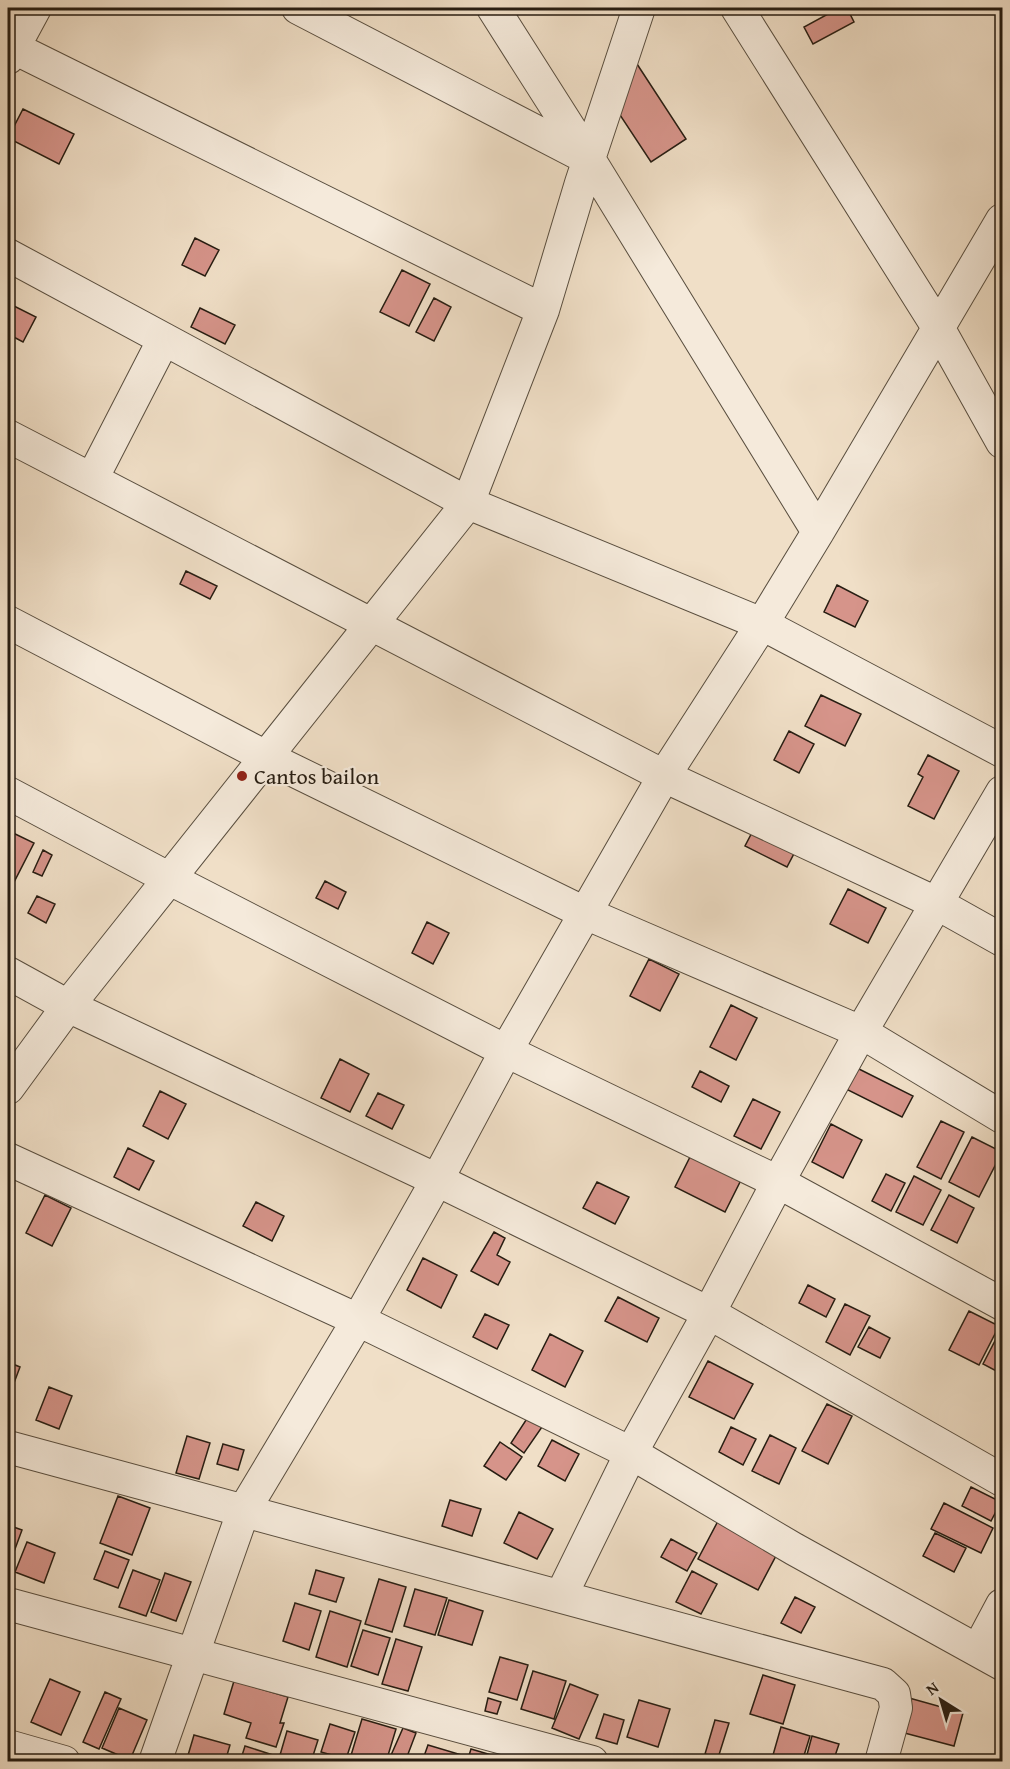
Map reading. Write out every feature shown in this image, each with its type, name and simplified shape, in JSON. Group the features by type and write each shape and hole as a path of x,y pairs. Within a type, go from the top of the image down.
{"street":[{"path":"35,8 9,50 543,310"},
{"path":"298,8 589,159"},
{"path":"494,8 818,532"},
{"path":"8,1088 68,1006 468,503 543,310 589,159 639,8"},
{"path":"736,8 939,329 1002,442"},
{"path":"155,1761 243,1512 358,1320 506,1051 664,776 818,532 1002,220"},
{"path":"8,255 468,503 762,624 1002,751"},
{"path":"92,479 164,339"},
{"path":"8,436 664,776 936,903 1002,940"},
{"path":"8,622 266,757 585,913 861,1032 1002,1117"},
{"path":"561,1596 631,1453 709,1313 778,1182 861,1032 1002,792"},
{"path":"8,793 170,879 506,1051 778,1182 1002,1304"},
{"path":"8,974 68,1006 437,1180 709,1313 1002,1480"},
{"path":"8,1159 358,1320 631,1453 794,1549 990,1657 1002,1605"},
{"path":"8,1447 882,1684 894,1694 896,1708 881,1761"},
{"path":"8,1604 592,1761"},
{"path":"8,1746 64,1761"}],"building":[{"path":"839,8 847,8 854,22 813,44 804,27"},
{"path":"637,64 686,139 651,162 618,112"},
{"path":"23,109 74,134 59,164 8,138"},
{"path":"195,238 219,250 205,276 182,265"},
{"path":"402,270 430,284 409,326 380,312"},
{"path":"434,298 451,307 434,341 416,332"},
{"path":"10,304 36,317 23,342 8,334"},
{"path":"200,308 235,325 225,344 191,327"},
{"path":"186,571 217,586 210,599 180,584"},
{"path":"837,585 868,601 855,627 824,612"},
{"path":"821,695 861,714 845,746 805,726"},
{"path":"789,731 814,744 799,773 774,760"},
{"path":"928,755 959,771 934,819 908,806 923,777 918,774"},
{"path":"757,823 799,844 787,867 745,846"},
{"path":"9,831 34,843 11,888 8,887"},
{"path":"43,850 52,855 42,876 33,872"},
{"path":"325,881 346,892 338,909 316,898"},
{"path":"848,889 886,908 868,943 830,924"},
{"path":"37,896 55,904 46,923 28,913"},
{"path":"427,922 449,933 433,964 412,953"},
{"path":"649,959 679,974 660,1011 630,996"},
{"path":"731,1005 757,1018 736,1060 710,1047"},
{"path":"340,1059 369,1074 350,1112 321,1098"},
{"path":"851,1065 913,1096 902,1117 840,1086"},
{"path":"700,1071 729,1086 721,1102 692,1087"},
{"path":"160,1091 186,1104 168,1139 143,1126"},
{"path":"378,1093 404,1105 392,1129 366,1116"},
{"path":"753,1099 780,1112 761,1149 734,1136"},
{"path":"941,1121 964,1132 941,1179 917,1167"},
{"path":"831,1124 862,1140 843,1178 812,1162"},
{"path":"972,1137 1002,1152 979,1197 949,1182"},
{"path":"128,1148 154,1161 139,1190 114,1177"},
{"path":"691,1155 741,1180 725,1212 675,1187"},
{"path":"886,1174 905,1183 891,1211 872,1201"},
{"path":"914,1176 941,1190 923,1225 896,1212"},
{"path":"597,1182 629,1197 615,1224 583,1208"},
{"path":"45,1195 71,1208 52,1246 26,1233"},
{"path":"949,1195 974,1208 957,1243 931,1230"},
{"path":"256,1202 284,1216 272,1241 243,1226"},
{"path":"494,1232 505,1238 497,1255 510,1262 498,1285 471,1271"},
{"path":"423,1258 457,1275 441,1308 407,1290"},
{"path":"808,1285 835,1299 826,1317 799,1303"},
{"path":"618,1297 659,1318 647,1342 605,1321"},
{"path":"845,1304 870,1316 850,1355 826,1342"},
{"path":"969,1311 999,1326 979,1365 949,1350"},
{"path":"485,1314 509,1325 497,1349 473,1337"},
{"path":"869,1327 890,1338 880,1358 858,1347"},
{"path":"550,1334 583,1351 565,1387 532,1370"},
{"path":"997,1337 1002,1339 1002,1374 983,1364"},
{"path":"708,1361 753,1384 734,1419 689,1397"},
{"path":"8,1362 20,1367 8,1399"},
{"path":"49,1387 72,1396 59,1429 36,1420"},
{"path":"827,1404 852,1416 828,1464 802,1451"},
{"path":"528,1417 542,1427 524,1453 511,1443"},
{"path":"731,1427 756,1439 743,1465 719,1452"},
{"path":"770,1435 796,1448 779,1484 752,1471"},
{"path":"187,1436 210,1443 199,1479 176,1473"},
{"path":"552,1440 579,1454 565,1481 538,1466"},
{"path":"500,1442 522,1457 506,1480 484,1466"},
{"path":"223,1444 244,1450 238,1470 217,1464"},
{"path":"971,1487 1001,1502 991,1521 962,1506"},
{"path":"118,1496 150,1508 132,1555 100,1543"},
{"path":"450,1500 481,1509 472,1536 442,1526"},
{"path":"944,1503 993,1528 981,1553 931,1529"},
{"path":"519,1512 553,1529 537,1559 504,1543"},
{"path":"718,1521 778,1552 758,1590 698,1559"},
{"path":"8,1525 22,1530 8,1568"},
{"path":"935,1533 966,1548 954,1572 923,1556"},
{"path":"671,1539 697,1553 687,1571 661,1557"},
{"path":"27,1542 55,1553 44,1583 15,1572"},
{"path":"105,1551 129,1560 118,1588 94,1579"},
{"path":"133,1570 160,1580 146,1616 119,1607"},
{"path":"316,1570 344,1578 336,1602 309,1594"},
{"path":"692,1571 717,1584 701,1614 676,1602"},
{"path":"165,1573 191,1582 176,1621 151,1612"},
{"path":"379,1579 406,1587 392,1632 365,1624"},
{"path":"415,1589 447,1598 435,1635 404,1626"},
{"path":"795,1597 815,1607 801,1633 781,1623"},
{"path":"449,1600 483,1611 472,1645 438,1635"},
{"path":"295,1603 321,1611 309,1650 283,1641"},
{"path":"330,1611 361,1621 347,1667 316,1657"},
{"path":"363,1630 390,1638 378,1675 351,1666"},
{"path":"396,1639 422,1647 408,1691 382,1684"},
{"path":"500,1657 528,1665 517,1700 489,1692"},
{"path":"533,1671 566,1681 554,1719 521,1709"},
{"path":"763,1675 795,1685 783,1724 750,1714"},
{"path":"8,1677 14,1679 8,1699"},
{"path":"50,1679 80,1692 61,1735 31,1722"},
{"path":"234,1681 288,1697 280,1723 284,1723 276,1747 246,1738 251,1723 224,1714"},
{"path":"570,1684 598,1695 579,1739 552,1728"},
{"path":"105,1692 121,1699 99,1749 83,1742"},
{"path":"902,1696 963,1713 954,1746 893,1730"},
{"path":"488,1698 501,1702 497,1714 485,1711"},
{"path":"639,1700 670,1709 658,1747 627,1737"},
{"path":"119,1708 147,1720 130,1760 102,1748"},
{"path":"604,1714 624,1720 617,1744 596,1738"},
{"path":"362,1719 396,1729 386,1762 349,1762"},
{"path":"715,1720 729,1723 718,1758 705,1754"},
{"path":"330,1724 355,1732 346,1759 321,1752"},
{"path":"781,1727 810,1736 802,1762 771,1762"},
{"path":"403,1728 416,1733 405,1762 388,1762"},
{"path":"287,1731 318,1740 311,1762 278,1762"},
{"path":"194,1735 230,1745 225,1762 186,1762"},
{"path":"812,1736 839,1744 833,1762 805,1762"},
{"path":"428,1745 465,1756 464,1762 422,1762"},
{"path":"245,1746 273,1755 271,1762 240,1762"},
{"path":"471,1749 505,1759 504,1762 467,1762"}],"place":[{"name":"Cantos bailon","path":"242,776"}]}
